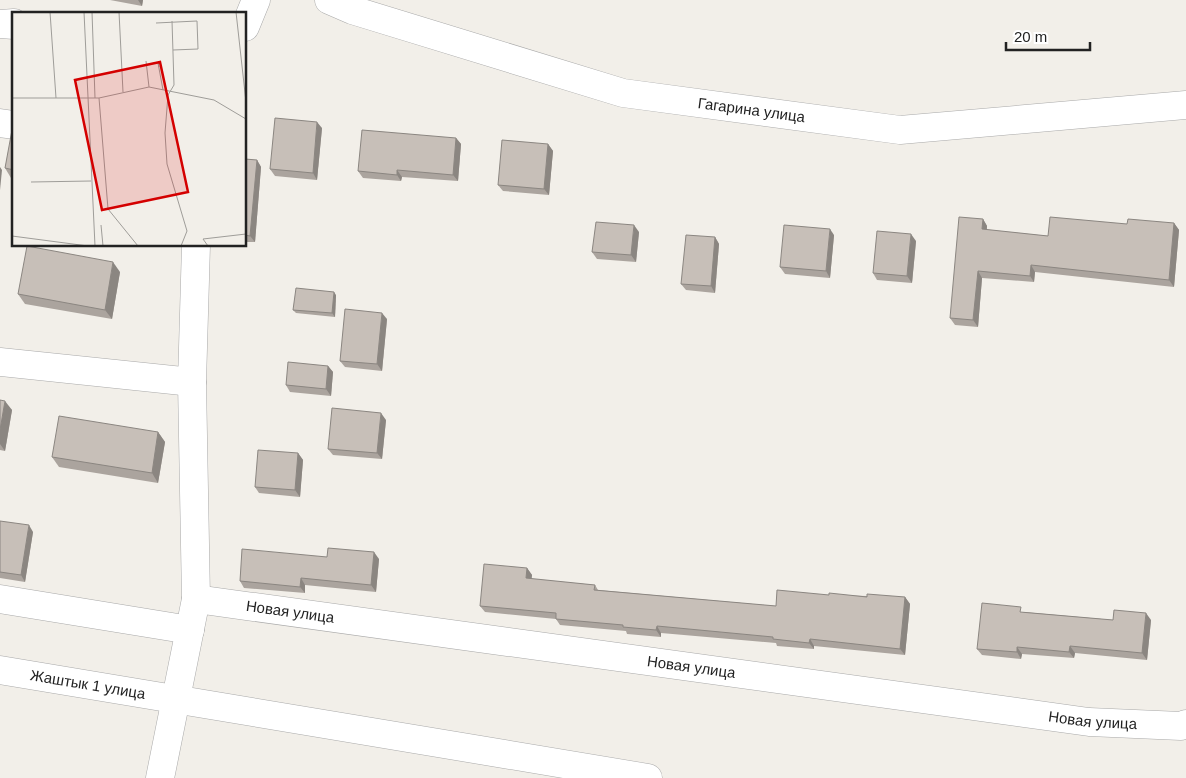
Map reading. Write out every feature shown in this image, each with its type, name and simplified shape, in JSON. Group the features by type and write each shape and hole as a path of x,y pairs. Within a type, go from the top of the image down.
{"street":[{"name":"Гагарина улица","path":"329,0 352,10 623,93 900,130 1186,105"},
{"path":"160,778 196,599 192,382 196,246"},
{"path":"0,362 192,382"},
{"path":"0,599 190,630"},
{"name":"Новая улица","path":"196,599 1089,722 1181,726 1186,724"},
{"name":"Жаштык 1 улица","path":"0,670 176,701"},
{"path":"176,701 648,778"}],"building":[{"path":"275,118 317,122 313,173 270,169"},
{"path":"12,130 12,170 5,168"},
{"path":"362,130 456,138 453,175 397,170 397,175 358,171"},
{"path":"502,140 548,144 544,189 498,185"},
{"path":"246,159 257,160 250,236 246,235"},
{"path":"959,217 983,219 982,229 1048,236 1050,217 1127,224 1128,219 1174,223 1169,280 1031,265 1030,276 978,271 973,320 950,318"},
{"path":"596,222 634,225 631,255 592,252"},
{"path":"784,225 830,229 826,271 780,267"},
{"path":"877,231 911,234 907,276 873,273"},
{"path":"686,235 715,237 711,286 681,284"},
{"path":"27,246 113,262 105,310 18,294"},
{"path":"296,288 334,292 332,313 293,310"},
{"path":"345,309 382,313 377,364 340,361"},
{"path":"288,362 328,366 326,389 286,385"},
{"path":"0,400 5,401 0,430"},
{"path":"332,408 381,413 377,453 328,449"},
{"path":"59,416 158,432 152,473 52,457"},
{"path":"258,450 298,453 295,490 255,487"},
{"path":"0,521 29,525 21,575 0,572"},
{"path":"328,548 374,552 371,585 301,578 300,587 240,581 242,549 327,557"},
{"path":"484,564 527,568 526,578 595,585 594,590 776,606 777,590 829,595 829,593 867,597 867,594 905,597 900,649 810,639 809,643 773,639 773,637 657,626 656,630 623,627 623,625 556,619 556,613 480,606"},
{"path":"982,603 1021,607 1020,612 1113,620 1114,610 1146,613 1142,653 1070,646 1069,652 1017,647 1017,652 977,649"}]}
